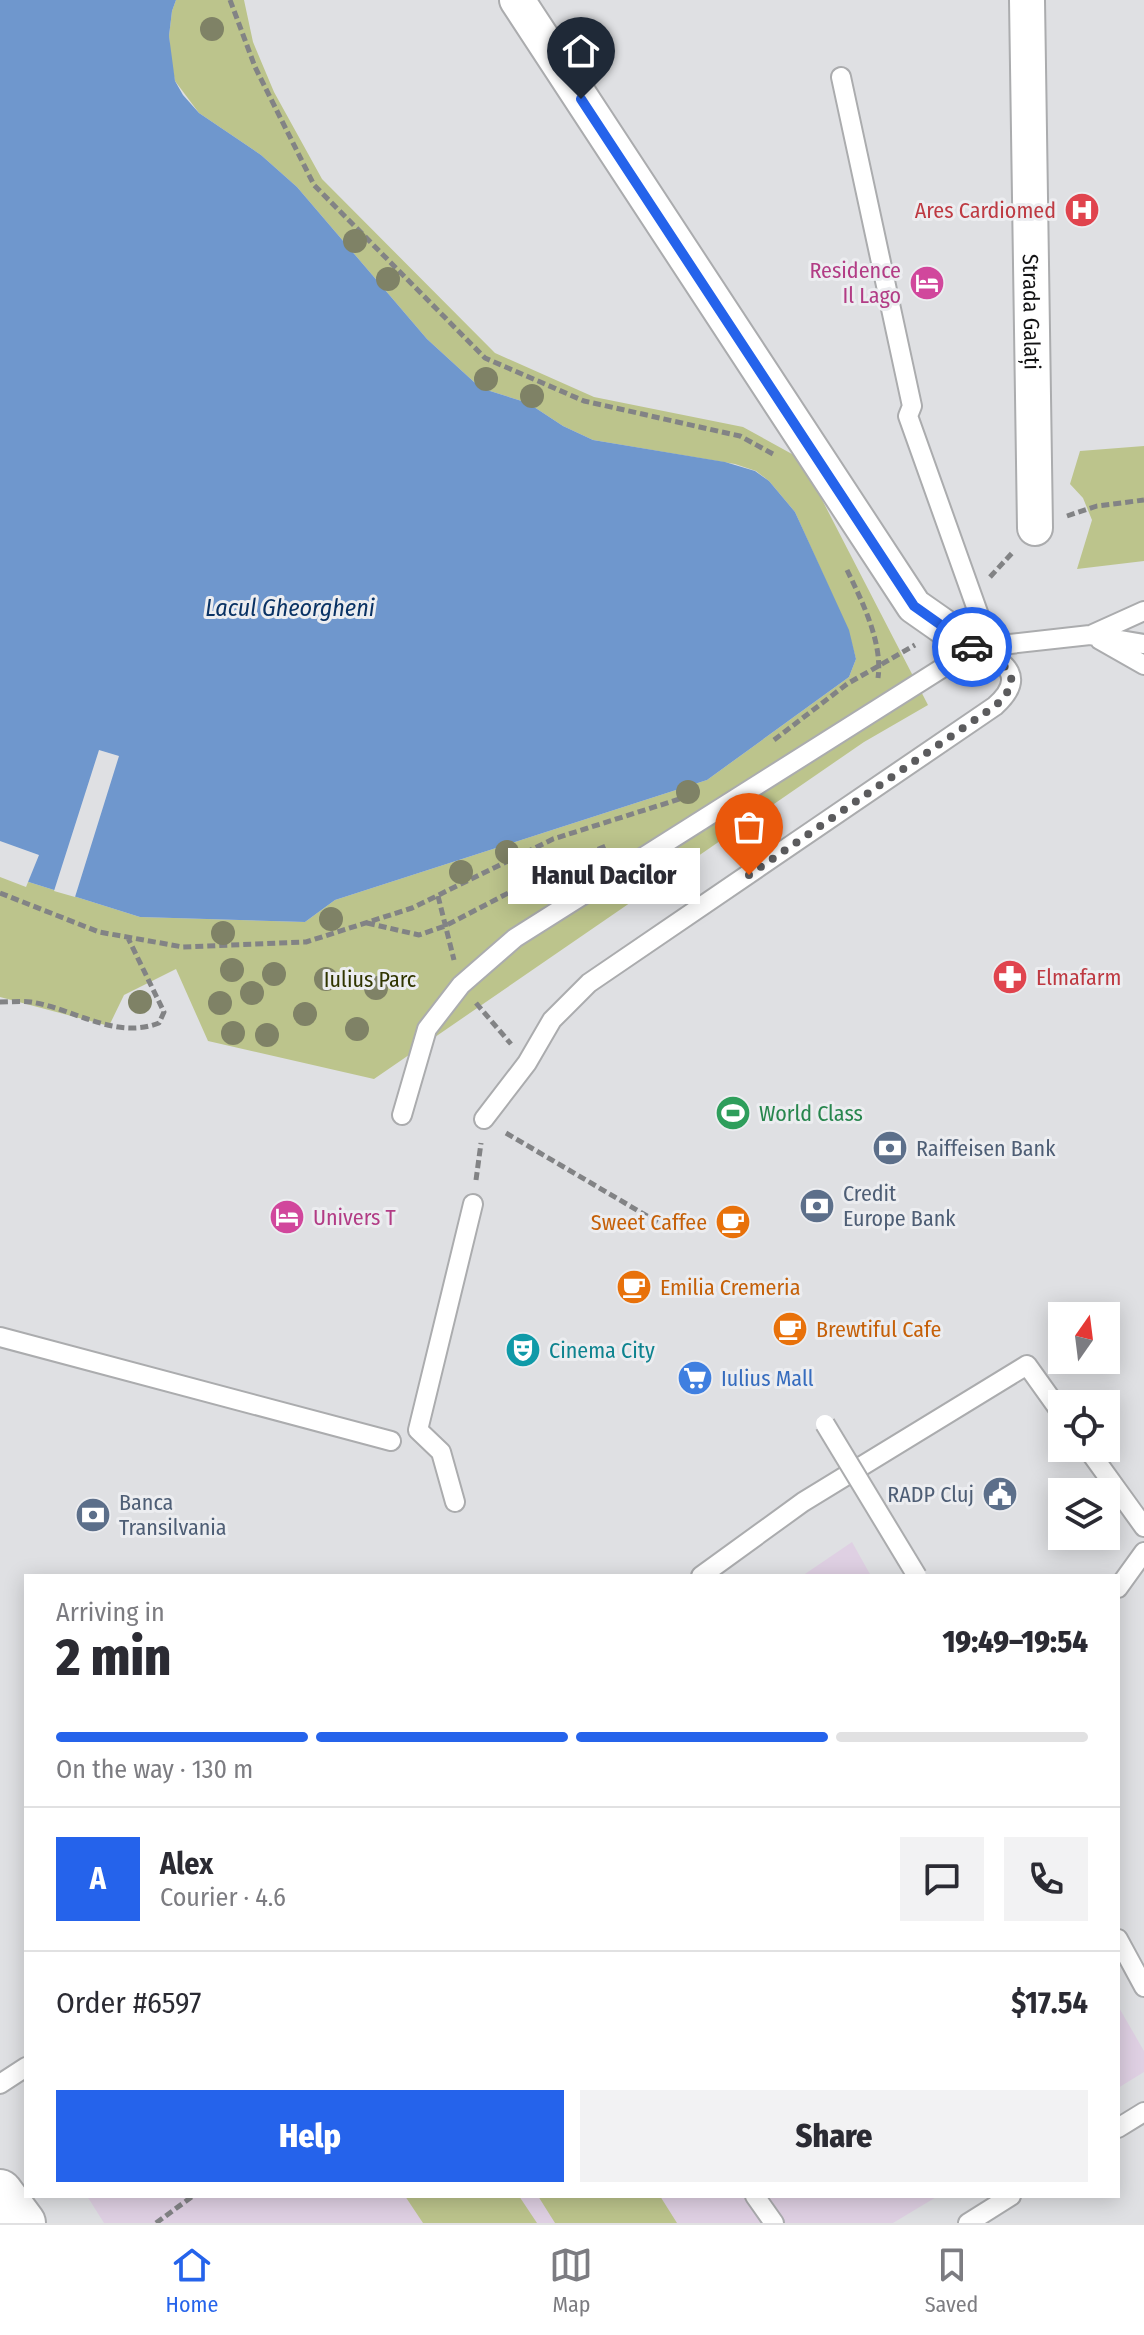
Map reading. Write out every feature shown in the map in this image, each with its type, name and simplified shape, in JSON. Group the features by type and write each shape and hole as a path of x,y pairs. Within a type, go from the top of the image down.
{"main road":[{"path":"0,2192 23,2223"}],"street":[{"path":"517,0 914,606 982,647"},
{"name":"Strada Galați","path":"1027,0 1035,528"}],"lane":[{"path":"484,1119 527,1063 552,1020 589,983 1002,700 1012,683 1010,672 982,647 973,595 908,416 912,406 841,77"},
{"path":"1090,635 1144,611"},
{"path":"1090,635 1144,665"},
{"path":"402,1115 427,1029 461,985 515,938 982,647 1090,635 1144,644"},
{"path":"455,1502 441,1452 418,1430 473,1204"},
{"path":"0,1337 391,1441"},
{"path":"704,1574 803,1502 1027,1365 1048,1394"},
{"path":"825,1424 916,1574"},
{"path":"1097,1462 1144,1527"},
{"path":"1120,1587 1144,1552"},
{"path":"1120,1943 1144,1987"},
{"path":"0,2084 24,2068"},
{"path":"1120,2127 1144,2112"},
{"path":"756,2198 774,2223"},
{"path":"968,2223 1008,2198"}],"path":[{"path":"230,0 255,67 314,185 485,358 584,401 740,436"},
{"path":"973,595 1035,528 1097,506 1144,500"},
{"path":"862,602 880,663 876,687"},
{"path":"769,744 847,684 880,663"},
{"path":"0,893 99,932 183,947 306,942 412,908 553,839 700,792"},
{"path":"367,923 419,935 445,926 564,864 620,840"},
{"path":"438,896 461,985 527,1063"},
{"path":"0,1002 31,1002 120,1028 145,1028 159,1023 164,1012 127,937"},
{"path":"473,1204 484,1119 664,1226"},
{"path":"156,2223 190,2198"}],"shaded area":[{"path":"852,1542 870,1574 805,1574"},
{"path":"1120,2009 1144,2051 1144,2072 1120,2087"},
{"path":"88,2198 935,2198 893,2223 104,2223"}],"green space":[{"name":"Iulius Parc","path":"176,0 244,0 253,42 274,92 322,179 495,353 594,397 743,427 801,459 928,705 864,742 374,1079 208,1041 176,969 124,995 109,1026 0,997 0,873 140,917 305,922 335,900 707,780 849,677 856,659 848,630 795,512 769,481 756,471 735,464 593,440 563,426 528,403 490,391 474,382 427,339 297,187 261,155 199,113 175,81 169,36"},
{"path":"1144,446 1144,561 1077,569 1092,520 1083,498 1070,484 1080,451"},
{"path":"406,2198 520,2198 537,2223 423,2223"},
{"path":"539,2198 661,2198 677,2223 555,2223"}],"water":[{"name":"Lacul Gheorgheni","path":"0,0 176,0 169,36 175,81 183,95 199,113 261,155 297,187 427,339 474,382 490,391 528,403 563,426 593,440 725,462 755,471 769,481 795,512 849,630 856,659 849,677 707,780 335,900 305,922 140,917 0,873"}],"pier":[{"path":"99,750 119,756 75,897 54,891"},
{"path":"0,841 39,855 26,887 0,877"}],"way so far":[{"path":"749,875 1008,694 1012,683 1010,672 994,656 972,647"}],"place":[{"name":"Ares Cardiomed","path":"1082,210"},
{"name":"Residence Il Lago","path":"927,283"},
{"name":"Hanul Dacilor","path":"749,875"},
{"name":"Elmafarm","path":"1010,977"},
{"name":"World Class","path":"733,1113"},
{"name":"Raiffeisen Bank","path":"890,1148"},
{"name":"Credit Europe Bank","path":"817,1206"},
{"name":"Univers T","path":"287,1217"},
{"name":"Sweet Caffee","path":"733,1222"},
{"name":"Emilia Cremeria","path":"634,1287"},
{"name":"Brewtiful Cafe","path":"790,1329"},
{"name":"Cinema City","path":"523,1350"},
{"name":"Iulius Mall","path":"695,1378"},
{"name":"RADP Cluj","path":"1000,1494"},
{"name":"Banca Transilvania","path":"93,1515"}],"route":[{"path":"581,99 914,606 972,647"}]}
